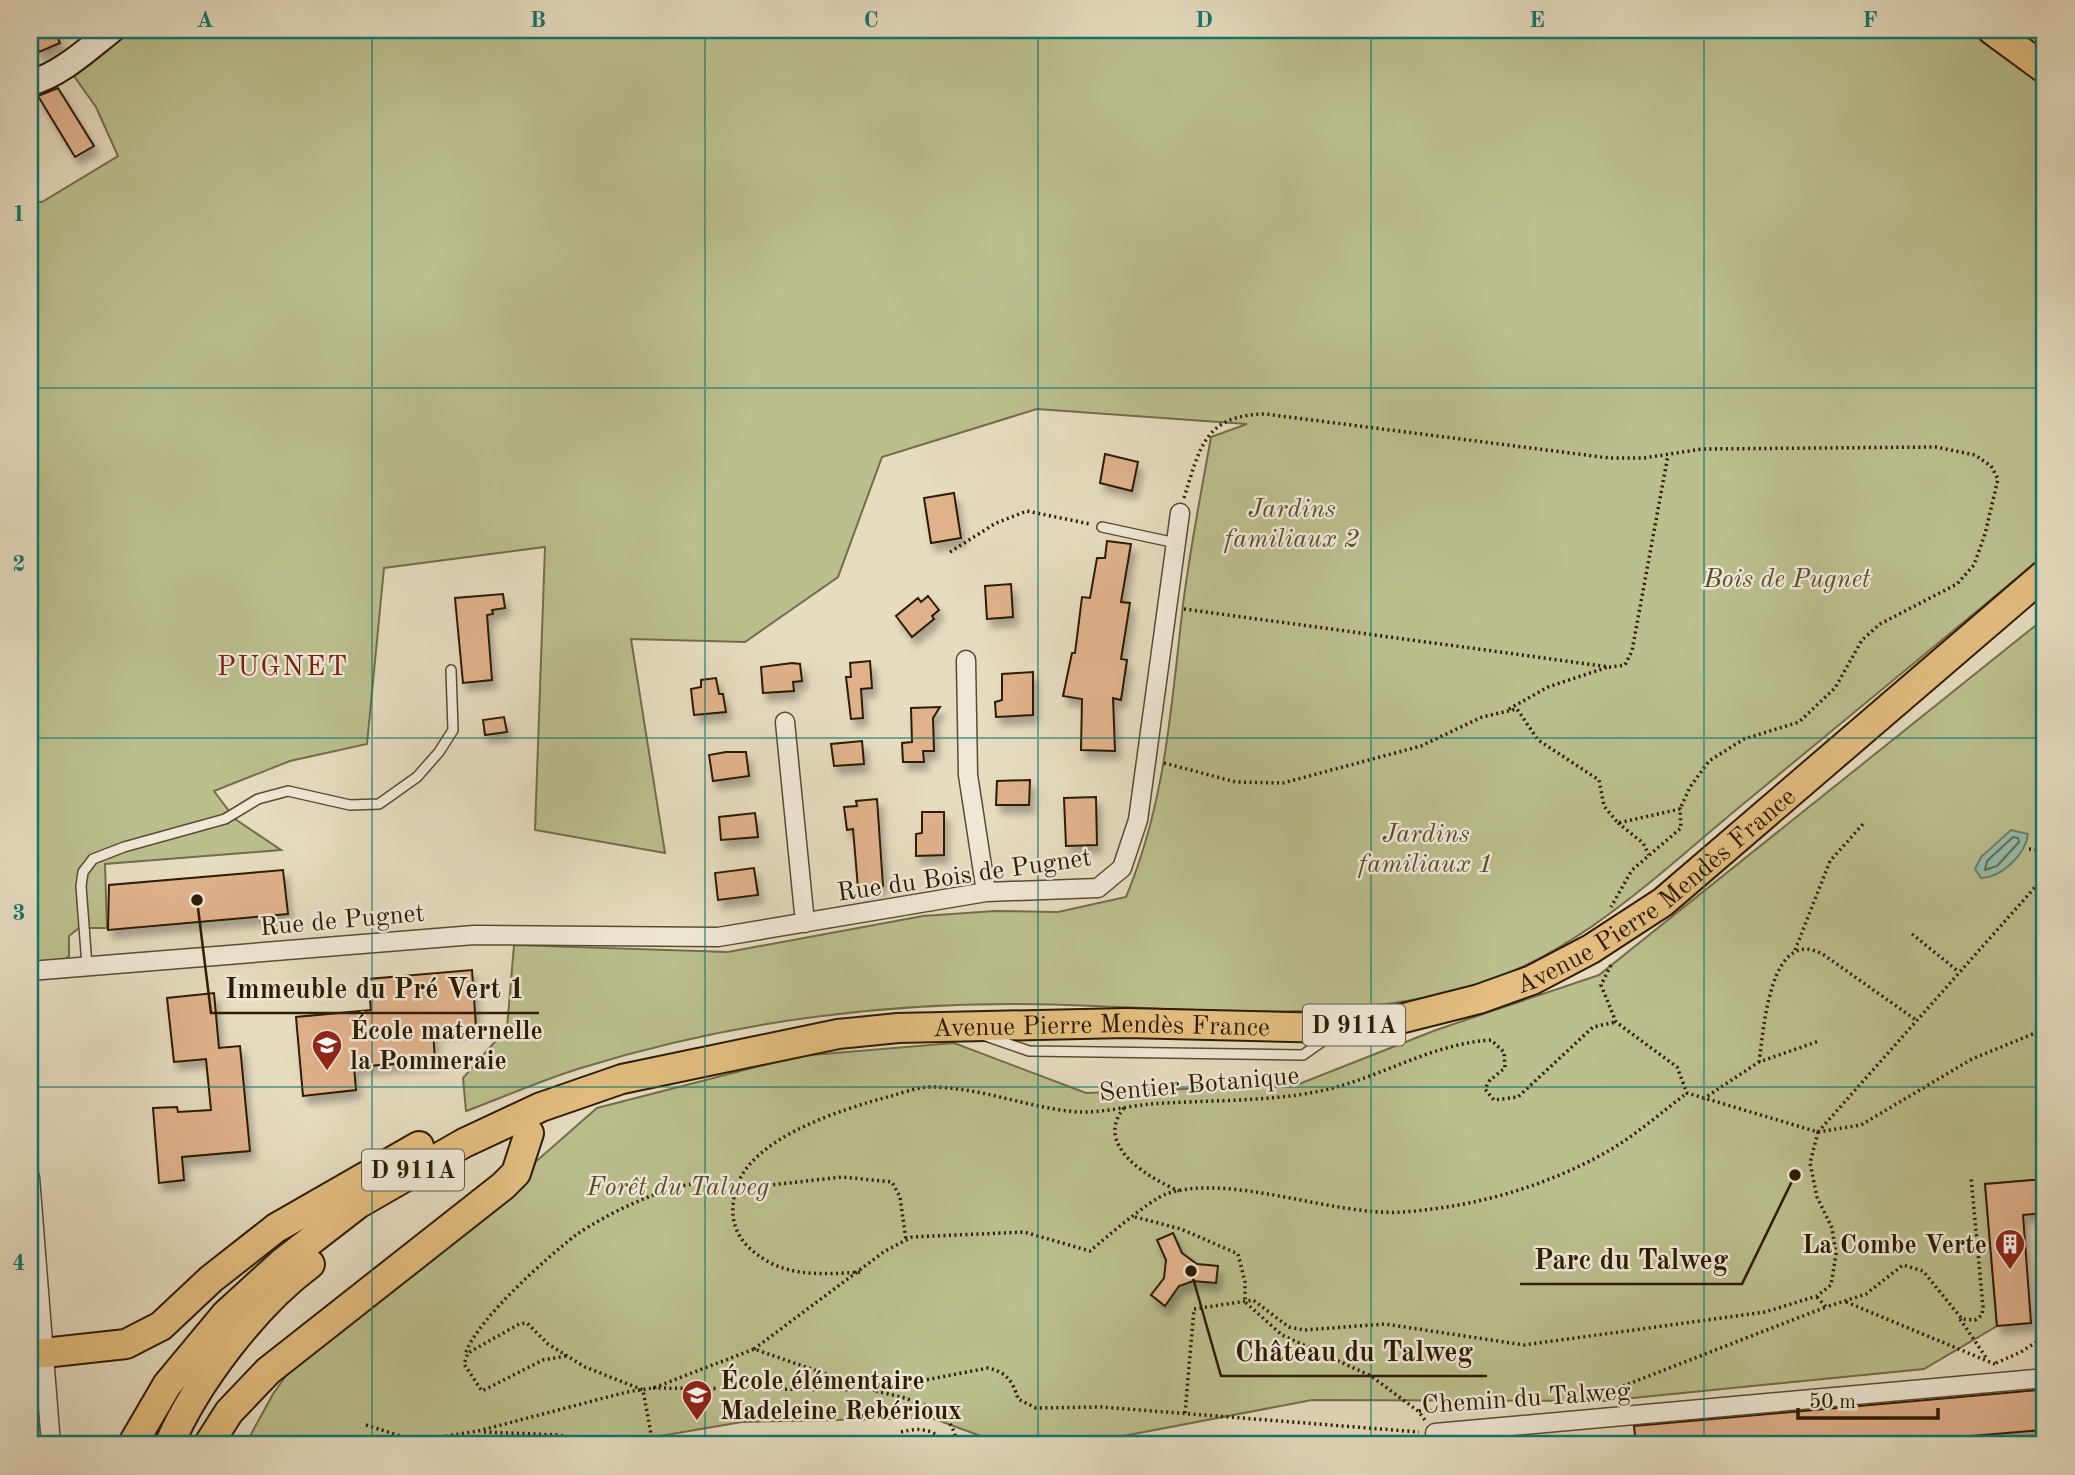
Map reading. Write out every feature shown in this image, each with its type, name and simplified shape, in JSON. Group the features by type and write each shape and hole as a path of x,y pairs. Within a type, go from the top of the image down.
{"main road":[{"path":"1992,30 2045,69"},
{"path":"2024,30 2045,47"},
{"name":"Avenue Pierre Mendès France","path":"132,1445 167,1385 226,1314 283,1262 358,1204 464,1143 541,1107 622,1079 838,1034 962,1026 1126,1023 1330,1028 1396,1020 1479,999 1532,980 1591,949 1663,902 1922,683 2045,574"},
{"name":"Avenue Pierre Mendès France","path":"1922,683 1990,642 2045,597"},
{"path":"44,1353 126,1344 161,1326 211,1279 276,1228 324,1198 456,1126 499,1107 619,1065 682,1066"},
{"name":"Avenue Pierre Mendès France","path":"169,1445 199,1391 250,1322 298,1273 396,1202 529,1133 636,1091 682,1066"},
{"path":"208,1445 229,1412 268,1371 503,1186 516,1173 529,1133"}],"street":[{"path":"30,83 41,80 77,57 112,30"},
{"name":"Rue du Bois de Pugnet","path":"659,935 718,937 986,892 1042,893 1098,888 1122,868 1138,820 1180,513"},
{"path":"967,660 968,775 986,892"},
{"path":"785,722 805,923"},
{"name":"Rue de Pugnet","path":"30,971 474,935 659,935"},
{"path":"30,1177 32,1250 51,1445"},
{"name":"Chemin du Talweg","path":"1435,1433 2045,1378"}],"lane":[{"path":"1102,527 1176,543"},
{"path":"88,966 81,886 83,872 93,859 124,847 225,820 258,799 288,790 350,805 379,804 417,777 439,752 453,730 451,670"}],"path":[{"path":"1180,513 1200,446 1215,427 1240,414 1265,414 1609,458 1668,455 1702,449 1936,447 1975,455 1991,466 1998,479 1974,565 1957,584 1880,624 1862,640 1835,688 1799,722 1744,739 1709,761 1690,787 1680,810 1681,828 1632,870 1608,912"},
{"path":"1504,712 1548,687 1610,667 1625,665 1632,651 1668,455"},
{"path":"950,552 996,523 1027,511 1102,527"},
{"path":"1166,606 1610,667"},
{"path":"1145,756 1174,767 1236,782 1283,783 1421,747 1482,717 1517,709 1538,740 1599,780 1604,806 1618,824 1643,843 1649,855"},
{"path":"1618,824 1680,810"},
{"path":"1794,953 1830,861 1863,824"},
{"path":"2029,849 2045,851"},
{"path":"1185,1413 1194,1309 1253,1300 1289,1327 1304,1330 1385,1324 1524,1345 1765,1312 1817,1296 1831,1286 1836,1254 1832,1228 1817,1198 1810,1163 1818,1132 2045,876"},
{"path":"1912,934 1960,973"},
{"path":"1759,1062 1768,998 1785,960 1798,948 1811,947 1916,1020"},
{"path":"1612,963 1601,985 1616,1021 1677,1067 1687,1093 1803,1125 1818,1132 1861,1125 1972,1059 2045,1029"},
{"name":"Sentier Botanique","path":"860,1272 804,1273 767,1262 738,1236 731,1216 735,1189 753,1160 782,1139 841,1110 925,1087 1080,1112 1314,1093 1358,1081 1432,1051 1466,1041 1491,1040 1504,1052 1505,1068 1490,1080 1485,1089 1494,1100 1518,1097 1593,1027 1616,1021"},
{"path":"1703,1099 1759,1062 1819,1041"},
{"path":"366,1424 416,1441 478,1431 653,1388 754,1349 912,1237 1024,1233 1090,1251 1165,1194 1209,1188 1401,1212 1477,1201 1546,1182 1611,1149 1687,1093"},
{"path":"1125,1107 1117,1116 1113,1129 1119,1147 1139,1168 1181,1192"},
{"path":"735,1189 842,1177 892,1182 900,1197 906,1240"},
{"path":"1575,1405 1826,1307 1866,1294 1903,1265 1923,1271 1962,1319 1975,1320 1982,1315 1983,1307 1971,1177"},
{"path":"566,1356 543,1360 489,1391 482,1391 464,1364 469,1344 508,1298 543,1262 579,1233 645,1199 701,1183 717,1186 734,1197"},
{"path":"1134,1217 1181,1228 1238,1254 1245,1282 1245,1301 1282,1335 1371,1376 1418,1411 1435,1433"},
{"path":"1817,1296 1826,1307"},
{"path":"1846,1301 1996,1363 2021,1352 2045,1336"},
{"path":"1958,1314 1968,1335 1987,1360"},
{"path":"464,1358 509,1330 527,1323 566,1356 605,1376 643,1390"},
{"path":"754,1349 934,1410 948,1420 955,1433 956,1445"},
{"path":"1996,1363 2003,1383"},
{"name":"Chemin du Talweg","path":"653,1388 873,1390 988,1368 1001,1371 1014,1383 1018,1399 1036,1408 1102,1407 1435,1433"},
{"path":"643,1390 653,1445"},
{"path":"901,1432 918,1428 927,1430 948,1445"},
{"path":"478,1431 559,1435 583,1445"}],"green space":[{"path":"90,30 2045,30 2045,555 1650,883 1581,934 1545,956 1506,974 1466,988 1354,1008 1241,1011 1070,1005 959,1005 795,1020 634,1053 566,1073 466,1111 463,1078 507,1028 514,945 728,952 923,916 995,911 1058,912 1126,897 1150,825 1165,753 1189,563 1211,437 1247,424 1037,409 882,457 838,577 745,642 631,639 665,853 535,830 545,547 384,568 367,744 290,761 214,791 235,819 281,850 105,864 107,928 79,928 69,936 69,956 65,960 35,963 30,960 30,201 42,202 118,156 96,107 71,72 97,49"},
{"name":"Forêt du Talweg","path":"2045,618 2045,1179 1985,1184 1997,1326 1924,1369 1603,1401 1312,1400 1076,1445 1005,1445 932,1418 742,1422 660,1436 642,1445 245,1445 273,1394 298,1359 435,1250 597,1108 799,1056 954,1043 1086,1093 1299,1084 1436,1030 1599,975"}],"water":[{"path":"2011,830 2028,834 2018,857 1996,874 1981,878 1975,869 1981,857"}],"building":[{"path":"30,30 54,30 60,43 39,52"},
{"path":"58,88 94,146 75,157 38,96"},
{"path":"1105,454 1138,462 1132,491 1100,483"},
{"path":"954,493 961,538 931,543 924,498"},
{"path":"1107,541 1131,544 1121,602 1130,603 1121,659 1127,660 1121,700 1113,698 1115,751 1081,750 1082,699 1063,696 1072,653 1075,653 1082,597 1090,598 1097,558 1105,558"},
{"path":"1011,584 1013,617 987,619 985,586"},
{"path":"503,594 505,608 492,610 493,614 487,615 492,680 463,683 455,598"},
{"path":"928,596 939,610 932,616 934,619 912,637 896,616 918,598 921,602"},
{"path":"870,661 872,688 861,689 863,718 851,719 846,677 851,677 850,663"},
{"path":"800,664 802,681 793,682 794,691 763,693 761,667"},
{"path":"1033,672 1033,715 996,717 995,702 1002,700 1002,674"},
{"path":"716,678 719,694 723,694 726,712 694,715 691,689 701,687 701,680"},
{"path":"940,707 933,718 934,751 923,751 924,762 903,762 902,743 912,742 911,708"},
{"path":"504,717 507,732 485,735 483,720"},
{"path":"862,741 864,764 834,766 831,744"},
{"path":"746,752 749,776 713,781 709,755"},
{"path":"1030,780 1029,805 996,805 997,781"},
{"path":"1096,797 1097,845 1066,846 1064,798"},
{"path":"877,799 883,886 858,888 853,829 847,830 844,807 857,806 856,801"},
{"path":"922,812 944,812 944,855 916,856 916,834 922,833"},
{"path":"755,813 758,837 721,840 719,817"},
{"path":"754,868 758,895 718,900 715,873"},
{"path":"283,870 288,914 108,930 109,885"},
{"path":"472,970 476,1027 433,1030 435,1061 354,1067 356,1090 303,1096 296,1017 371,1010 368,979"},
{"path":"214,993 219,1048 240,1046 250,1151 182,1157 184,1180 159,1183 153,1108 177,1107 178,1112 211,1110 206,1059 174,1062 167,998"},
{"name":"La Combe Verte","path":"2045,1179 2045,1213 2023,1215 2031,1323 1997,1326 1985,1184"},
{"path":"1173,1233 1182,1253 1197,1264 1218,1266 1216,1283 1193,1281 1179,1286 1165,1306 1151,1295 1164,1278 1166,1260 1157,1240"},
{"path":"2038,1390 2042,1430 1865,1445 1636,1445 1634,1426"}],"place":[{"name":"Immeuble du Pré Vert 1","path":"197,900"},
{"name":"École maternelle la Pommeraie","path":"327,1072"},
{"name":"Parc du Talweg","path":"1795,1175"},
{"name":"Château du Talweg","path":"1191,1271"},
{"name":"La Combe Verte","path":"2010,1271"},
{"name":"École élémentaire Madeleine Rebérioux","path":"697,1422"}],"district":[{"name":"PUGNET","path":"283,665"}],"park label":[{"name":"Jardins familiaux 2","path":"1292,523"},
{"name":"Bois de Pugnet","path":"1787,578"},
{"name":"Jardins familiaux 1","path":"1426,848"}]}
